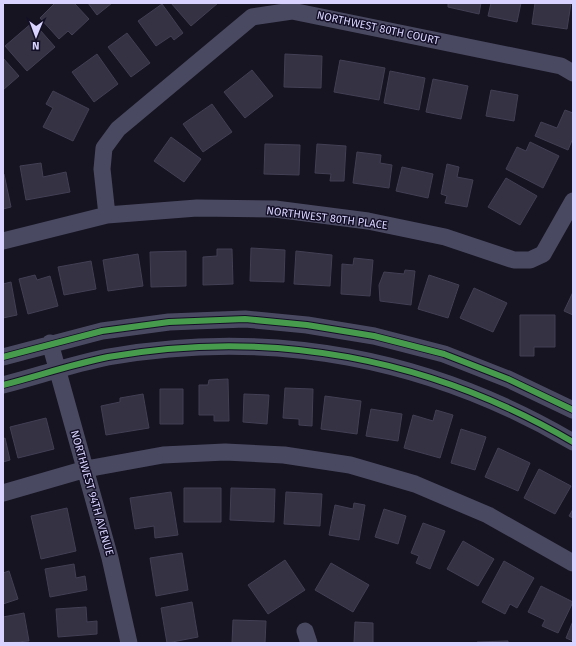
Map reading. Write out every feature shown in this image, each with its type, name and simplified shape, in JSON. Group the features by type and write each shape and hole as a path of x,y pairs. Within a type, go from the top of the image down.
{"street":[{"name":"NORTHWEST 80TH COURT","path":"107,215 102,169 104,148 118,129 249,10 292,11 561,66 573,73"},
{"name":"NORTHWEST 80TH PLACE","path":"3,241 107,215 197,208 275,209 368,221 445,237 514,260 530,260 543,254 573,201"},
{"path":"3,357 50,343 102,331 169,322 245,319 307,325 374,336 444,354 508,379 573,410"},
{"name":"NORTHWEST 94TH AVENUE","path":"50,343 110,558 129,643"},
{"path":"3,385 107,357 171,349 244,345 306,350 371,361 437,380 494,402 571,438"},
{"path":"3,493 86,470 163,455 225,452 284,455 350,465 415,484 488,515 573,563"}],"building":[{"path":"55,3 74,3 89,19 72,35 68,31 59,39 40,18"},
{"path":"88,3 112,3 97,15"},
{"path":"171,3 218,3 191,26"},
{"path":"448,3 481,3 479,14 448,7"},
{"path":"491,3 521,3 517,22 488,16"},
{"path":"535,3 571,3 567,29 532,24"},
{"path":"162,4 183,33 174,40 171,36 156,46 138,21"},
{"path":"33,22 55,47 27,71 5,46"},
{"path":"127,33 150,63 131,77 108,47"},
{"path":"97,54 118,84 94,102 72,72"},
{"path":"285,54 322,56 321,88 284,87"},
{"path":"3,58 19,76 3,90"},
{"path":"340,60 385,68 379,100 334,92"},
{"path":"252,70 273,96 245,118 224,92"},
{"path":"390,71 425,78 419,110 384,103"},
{"path":"433,79 468,86 461,119 426,112"},
{"path":"491,90 518,95 514,121 486,116"},
{"path":"53,91 89,109 73,141 43,127 53,108 46,104"},
{"path":"212,104 232,132 203,152 183,124"},
{"path":"565,110 573,113 573,138 568,150 535,136 541,122 557,128"},
{"path":"171,137 201,159 184,182 154,161"},
{"path":"530,142 559,156 543,188 506,169 517,147 526,151"},
{"path":"265,144 300,145 299,175 264,174"},
{"path":"317,144 346,146 344,181 330,181 331,174 315,173"},
{"path":"357,152 381,155 380,163 392,165 389,188 353,183"},
{"path":"41,163 43,177 66,172 70,192 26,200 20,166"},
{"path":"447,164 459,167 457,177 473,180 467,207 445,203 447,196 441,194"},
{"path":"402,167 433,174 428,198 396,191"},
{"path":"4,174 11,207 3,209 3,175"},
{"path":"506,178 537,196 520,225 488,207"},
{"path":"251,248 285,250 284,282 250,281"},
{"path":"217,249 232,249 233,284 203,285 203,257 217,256"},
{"path":"186,251 186,286 151,287 150,252"},
{"path":"296,251 332,255 330,286 294,284"},
{"path":"138,254 143,286 108,291 103,260"},
{"path":"354,258 373,260 370,296 341,294 342,264 353,265"},
{"path":"91,261 96,289 64,295 58,267"},
{"path":"405,270 415,271 411,305 380,301 379,285 384,272 404,274"},
{"path":"35,275 37,280 50,276 58,306 28,314 19,279"},
{"path":"429,275 459,285 448,318 418,309"},
{"path":"11,282 17,315 3,318 3,284"},
{"path":"474,288 507,303 493,332 460,318"},
{"path":"573,292 573,315 564,311"},
{"path":"520,315 555,315 555,347 534,347 534,356 520,356"},
{"path":"228,379 229,421 214,421 214,415 199,415 199,385 208,385 209,380"},
{"path":"285,388 313,389 312,426 299,425 299,419 283,418"},
{"path":"160,389 183,389 183,424 160,424"},
{"path":"143,394 149,428 106,435 101,406 120,402 120,398"},
{"path":"244,394 269,395 267,424 243,422"},
{"path":"325,396 361,401 357,434 321,429"},
{"path":"371,409 402,414 398,441 366,436"},
{"path":"436,410 453,415 440,458 404,448 413,415 433,421"},
{"path":"46,418 54,449 18,458 10,427"},
{"path":"461,429 486,437 475,470 451,463"},
{"path":"5,438 10,460 3,462 3,439"},
{"path":"498,448 530,463 518,491 485,477"},
{"path":"539,469 571,486 555,514 524,498"},
{"path":"184,488 221,488 221,522 184,522"},
{"path":"231,488 275,489 274,522 230,520"},
{"path":"171,492 178,535 155,538 154,526 135,529 130,498"},
{"path":"286,492 322,494 320,526 284,524"},
{"path":"354,503 365,505 359,540 329,535 335,505 353,509"},
{"path":"67,508 76,551 41,559 31,516"},
{"path":"384,509 406,516 398,544 375,537"},
{"path":"573,509 573,518 569,516"},
{"path":"423,523 445,531 430,569 416,563 419,556 411,553"},
{"path":"463,541 494,559 478,586 447,569"},
{"path":"182,553 188,590 156,596 150,558"},
{"path":"285,560 305,590 268,614 248,585"},
{"path":"504,561 534,578 517,608 510,604 505,614 482,602"},
{"path":"331,563 369,585 353,612 315,590"},
{"path":"74,564 76,578 85,576 87,590 50,597 45,569"},
{"path":"9,571 18,599 3,604 3,573"},
{"path":"541,586 573,602 558,633 542,626 545,620 528,612"},
{"path":"192,602 198,637 167,643 161,608"},
{"path":"86,607 87,622 97,621 97,634 58,637 56,609"},
{"path":"24,613 29,641 3,643 3,617"},
{"path":"233,620 266,621 265,643 232,643"},
{"path":"573,621 573,641 566,638"},
{"path":"355,622 373,623 373,643 354,643"},
{"path":"508,641 508,643 477,643 477,642"}],"cycle path":[{"path":"3,357 102,331 169,322 245,319 307,325 374,336 444,354 508,379 573,410"},
{"path":"3,385 108,357 169,349 230,346 289,349 348,357 406,371 463,389 519,413 573,442"}]}
